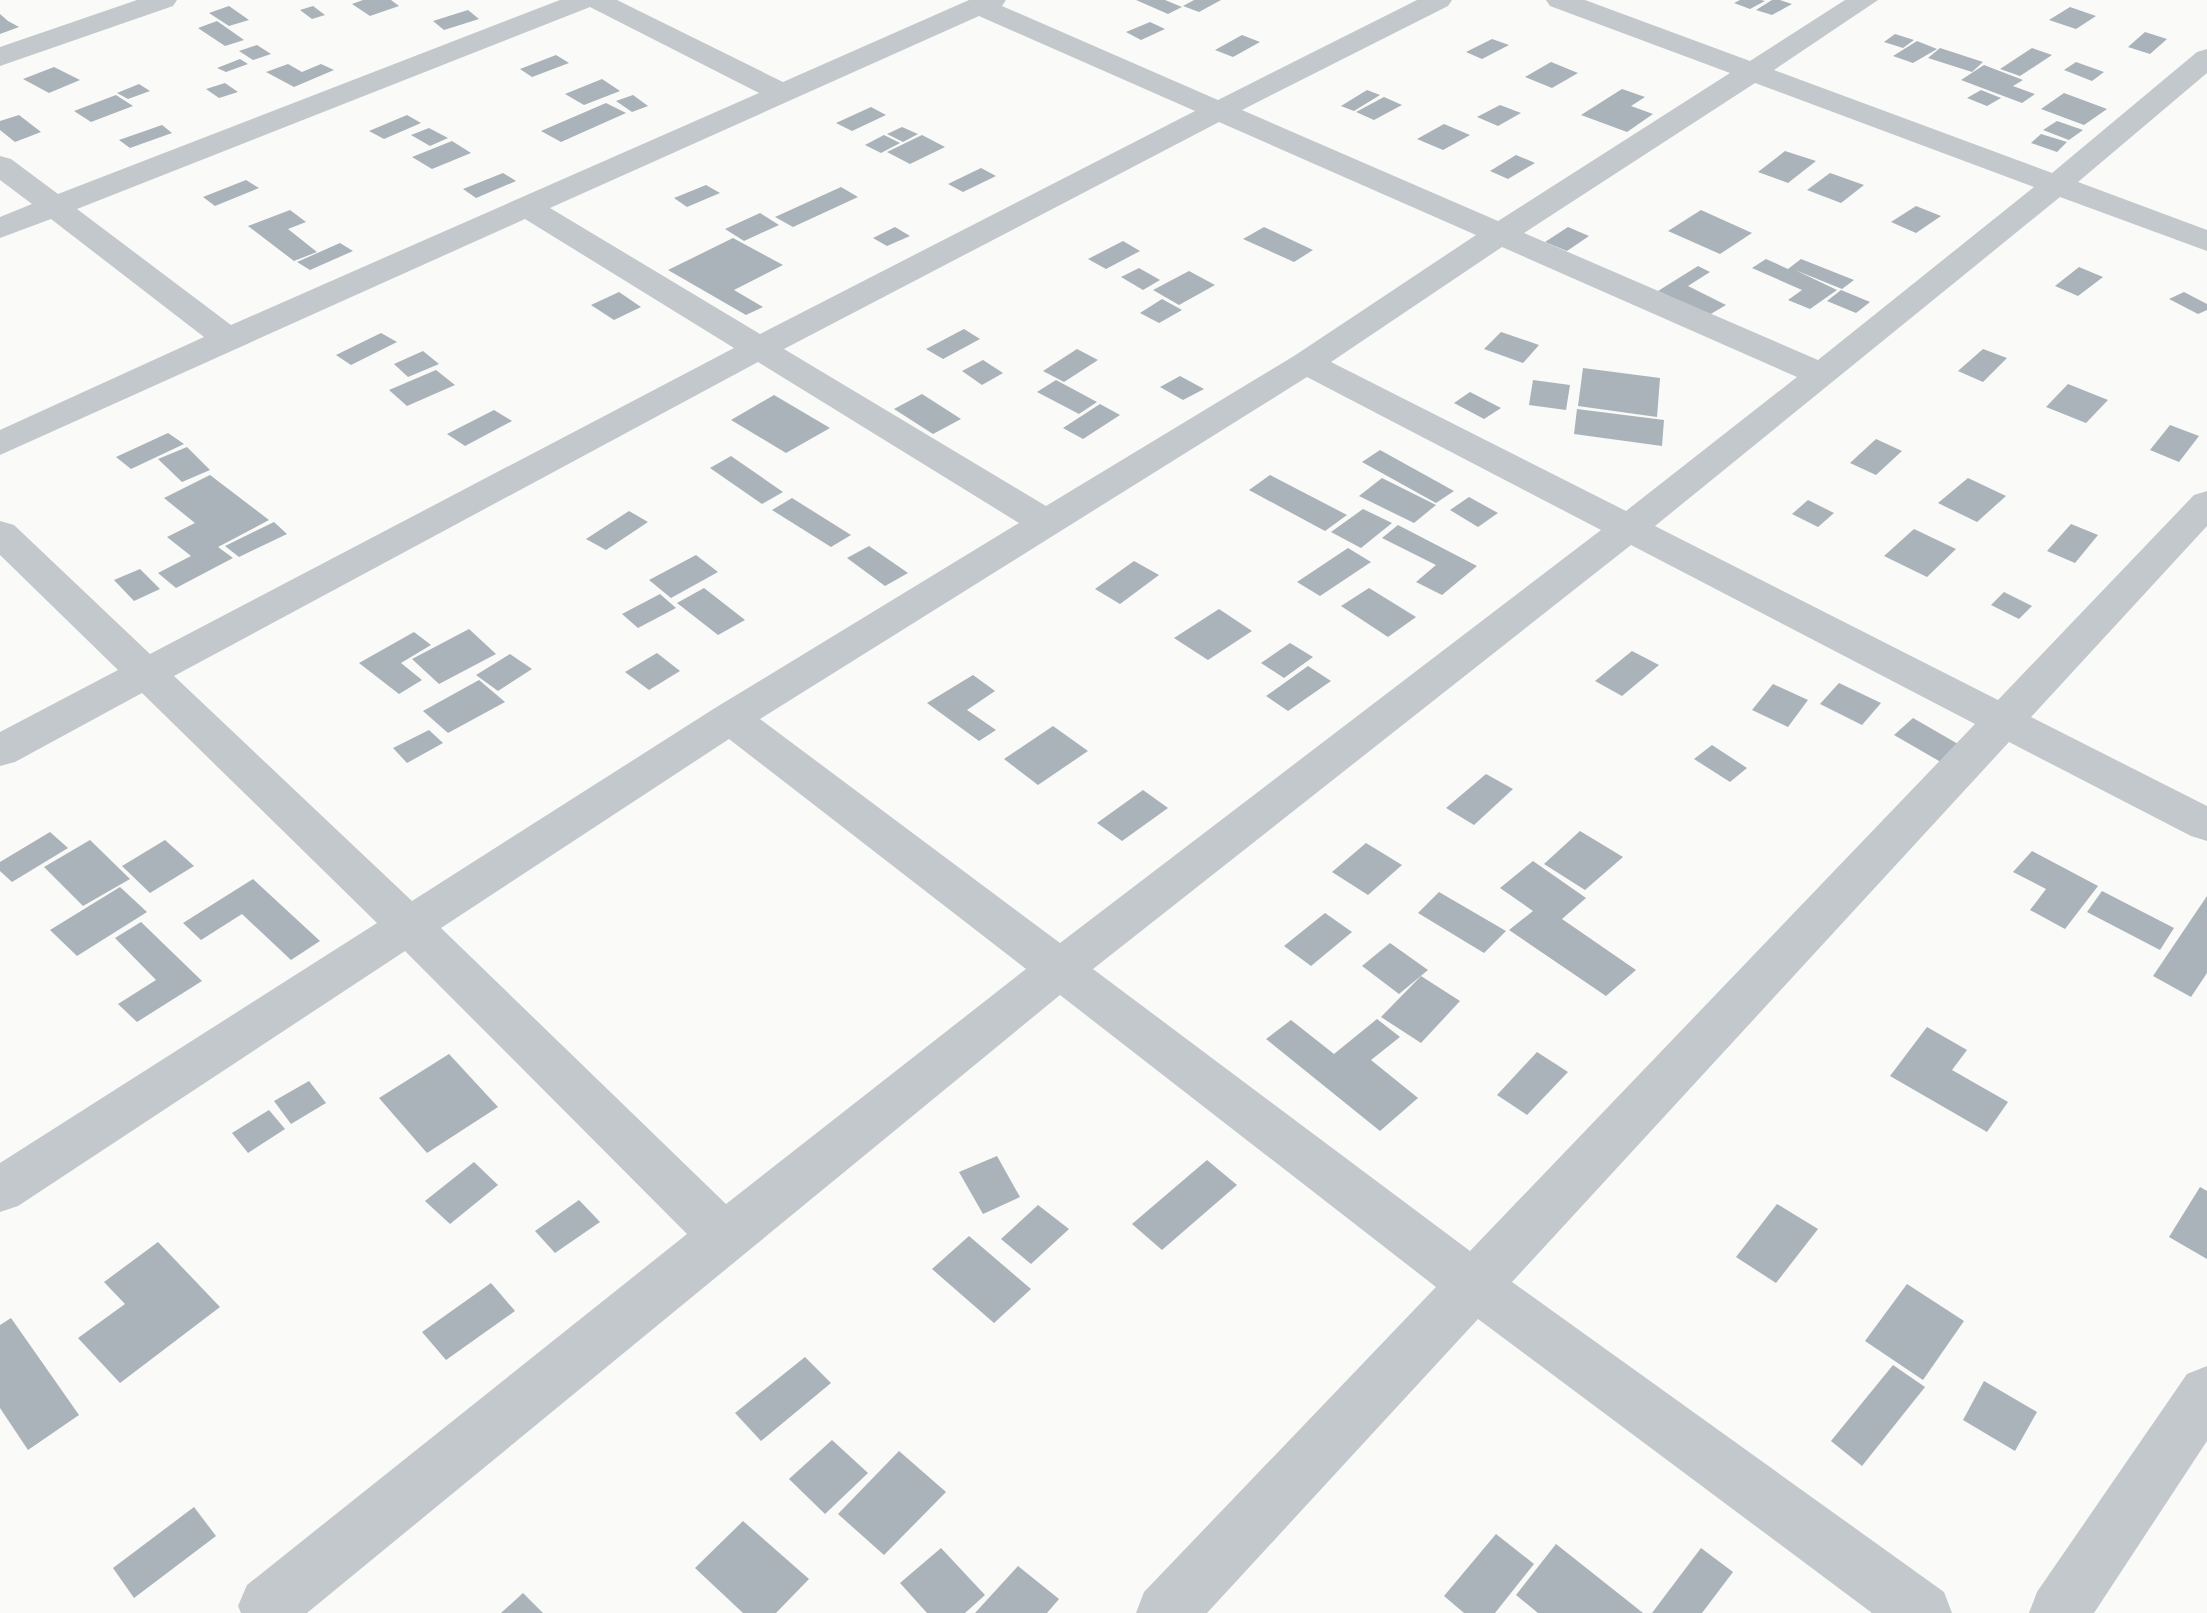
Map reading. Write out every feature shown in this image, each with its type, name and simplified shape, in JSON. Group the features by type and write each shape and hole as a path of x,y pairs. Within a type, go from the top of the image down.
{"street":[{"path":"0,57 163,0"},
{"path":"0,228 584,0"},
{"path":"596,0 780,92"},
{"path":"0,751 759,349 1217,110 1438,0"},
{"path":"1560,0 2207,241"},
{"path":"0,1190 411,928 730,718 1306,363 1498,235 1864,0"},
{"path":"0,444 780,92 986,3 1217,110 1820,374"},
{"path":"268,1606 1059,970 1631,529 2058,185 2207,58"},
{"path":"0,165 228,339"},
{"path":"527,207 1045,522"},
{"path":"1306,363 2207,825"},
{"path":"1166,1613 2005,722 2207,503"},
{"path":"0,533 411,928 726,1238"},
{"path":"730,718 1474,1285 1922,1613"},
{"path":"2059,1613 2207,1392"}],"building":[{"path":"363,0 391,0 399,6 370,16 352,4"},
{"path":"1136,0 1165,0 1182,7 1168,14"},
{"path":"1194,0 1221,0 1199,12 1183,6"},
{"path":"1740,0 1765,1 1750,9 1734,3"},
{"path":"1772,0 1792,4 1772,15 1756,10"},
{"path":"229,6 249,20 229,26 209,13"},
{"path":"313,6 325,15 312,19 300,10"},
{"path":"2070,7 2096,16 2076,29 2049,20"},
{"path":"468,10 479,19 444,30 433,21"},
{"path":"0,14 8,21 19,27 0,34"},
{"path":"217,21 244,40 225,46 198,28"},
{"path":"1150,22 1165,29 1141,40 1126,32"},
{"path":"2145,32 2167,39 2150,54 2128,47"},
{"path":"1895,34 1914,40 1903,48 1884,42"},
{"path":"1242,35 1260,42 1233,57 1215,50"},
{"path":"1492,39 1509,45 1482,59 1466,52"},
{"path":"1917,41 1937,49 1913,63 1893,56"},
{"path":"257,45 271,54 253,60 239,51"},
{"path":"1940,48 1983,62 1972,72 1928,58"},
{"path":"2032,48 2052,55 2020,76 2000,69"},
{"path":"556,55 569,63 532,77 520,69"},
{"path":"240,59 248,64 226,72 217,68"},
{"path":"1551,62 1578,73 1552,88 1525,77"},
{"path":"2076,62 2104,72 2092,81 2064,70"},
{"path":"288,64 302,72 321,64 334,70 294,87 266,72"},
{"path":"1984,65 2023,80 2013,86 2035,94 2022,103 1961,80"},
{"path":"54,67 80,80 49,93 23,79"},
{"path":"602,79 620,91 584,105 565,94"},
{"path":"225,83 238,92 219,98 206,89"},
{"path":"139,84 150,91 128,99 117,93"},
{"path":"1622,89 1645,97 1631,106 1653,114 1627,132 1581,115"},
{"path":"1367,90 1380,95 1354,111 1341,106"},
{"path":"1981,90 2001,98 1987,106 1967,98"},
{"path":"2064,93 2107,109 2084,125 2041,109"},
{"path":"116,95 133,106 91,122 74,111"},
{"path":"633,95 648,106 632,112 616,101"},
{"path":"1384,97 1402,105 1374,120 1356,112"},
{"path":"606,103 626,113 561,142 541,131"},
{"path":"1500,105 1521,113 1498,126 1477,117"},
{"path":"871,107 886,115 852,131 836,123"},
{"path":"19,115 41,132 15,142 0,130 0,121"},
{"path":"407,115 421,123 384,139 369,131"},
{"path":"2057,121 2083,130 2069,140 2043,130"},
{"path":"1444,124 1470,135 1443,150 1417,139"},
{"path":"162,125 172,133 130,148 119,140"},
{"path":"902,127 918,134 903,142 887,134"},
{"path":"429,128 448,138 430,146 411,135"},
{"path":"2041,134 2067,142 2057,152 2031,143"},
{"path":"884,135 900,143 881,153 865,145"},
{"path":"922,135 945,147 910,164 887,152"},
{"path":"452,141 471,153 432,169 412,157"},
{"path":"1785,151 1816,161 1788,183 1758,172"},
{"path":"1516,155 1535,163 1508,179 1490,171"},
{"path":"981,168 996,176 963,192 948,184"},
{"path":"503,173 516,181 476,198 463,189"},
{"path":"1830,173 1864,185 1841,203 1807,190"},
{"path":"246,180 259,188 215,206 203,197"},
{"path":"706,185 720,193 687,207 674,198"},
{"path":"841,187 858,197 793,227 775,217"},
{"path":"1916,206 1941,216 1916,233 1891,222"},
{"path":"290,210 306,222 288,229 317,252 294,261 248,226"},
{"path":"1701,210 1752,233 1720,254 1668,231"},
{"path":"760,213 779,225 744,241 725,229"},
{"path":"895,227 910,236 887,246 873,238"},
{"path":"1264,227 1313,250 1294,262 1243,239"},
{"path":"1568,227 1589,236 1567,251 1545,242"},
{"path":"733,238 783,265 734,290 763,307 746,315 668,270"},
{"path":"1123,241 1140,251 1106,269 1088,259"},
{"path":"340,243 353,251 310,270 297,262"},
{"path":"1766,259 1788,269 1801,259 1854,280 1842,289 1795,270 1837,290 1810,309 1788,300 1802,290 1752,268"},
{"path":"1698,266 1710,272 1688,286 1726,305 1709,315 1658,291"},
{"path":"2079,267 2103,277 2078,296 2055,286"},
{"path":"1139,268 1160,280 1143,290 1121,277"},
{"path":"1189,271 1215,285 1179,305 1153,290"},
{"path":"1841,290 1870,302 1856,313 1827,301"},
{"path":"619,292 641,307 614,320 591,305"},
{"path":"2184,292 2207,304 2207,310 2198,314 2169,299"},
{"path":"1162,299 1182,310 1159,323 1140,313"},
{"path":"964,329 980,339 943,359 926,349"},
{"path":"1501,332 1539,345 1523,363 1484,349"},
{"path":"381,333 397,342 351,365 336,355"},
{"path":"1077,349 1098,360 1064,382 1043,371"},
{"path":"1983,349 2007,358 1983,382 1958,371"},
{"path":"423,351 439,364 408,377 394,364"},
{"path":"983,360 1003,373 982,385 962,371"},
{"path":"1583,368 1660,378 1657,417 1578,406"},
{"path":"436,370 455,385 407,406 389,390"},
{"path":"1180,376 1204,389 1183,400 1160,387"},
{"path":"1056,380 1097,402 1079,414 1037,392"},
{"path":"1533,380 1570,385 1566,410 1529,405"},
{"path":"2068,384 2108,400 2086,423 2046,407"},
{"path":"1470,392 1501,408 1484,419 1454,403"},
{"path":"922,394 961,419 933,434 894,409"},
{"path":"774,395 830,428 786,453 731,420"},
{"path":"1100,404 1120,415 1083,439 1063,428"},
{"path":"1577,409 1664,420 1662,446 1574,434"},
{"path":"494,410 512,421 465,446 447,434"},
{"path":"2170,425 2199,436 2179,462 2150,450"},
{"path":"168,433 184,444 131,469 116,457"},
{"path":"1876,439 1902,451 1876,475 1850,463"},
{"path":"187,447 210,470 182,482 158,459"},
{"path":"1380,450 1454,491 1436,503 1362,462"},
{"path":"731,456 783,492 762,504 710,468"},
{"path":"210,475 269,520 218,547 233,558 176,588 158,573 191,556 167,537 195,523 164,498"},
{"path":"1270,475 1347,515 1325,531 1249,490"},
{"path":"1382,478 1436,505 1414,523 1359,496"},
{"path":"1968,478 2006,496 1977,522 1938,503"},
{"path":"1469,497 1498,513 1478,527 1450,510"},
{"path":"792,498 851,535 831,547 772,510"},
{"path":"1808,500 1834,513 1818,527 1792,514"},
{"path":"1363,509 1392,523 1361,548 1331,532"},
{"path":"629,511 648,522 606,550 586,539"},
{"path":"274,522 287,534 239,557 225,546"},
{"path":"2071,524 2098,535 2075,563 2047,551"},
{"path":"1398,525 1477,566 1442,595 1416,582 1436,565 1382,538"},
{"path":"1914,529 1956,549 1927,577 1884,556"},
{"path":"869,546 908,573 885,586 847,558"},
{"path":"1348,548 1371,562 1320,596 1297,582"},
{"path":"696,555 718,572 671,598 649,580"},
{"path":"1134,561 1159,575 1120,604 1095,589"},
{"path":"140,569 160,589 134,601 114,580"},
{"path":"704,588 745,620 718,635 677,603"},
{"path":"1369,588 1416,617 1388,637 1341,606"},
{"path":"2004,592 2032,606 2019,619 1991,605"},
{"path":"660,594 676,608 638,628 622,614"},
{"path":"1219,609 1252,631 1208,660 1174,638"},
{"path":"469,629 496,654 439,684 412,659"},
{"path":"414,632 431,645 401,663 422,680 399,694 359,663"},
{"path":"1290,643 1313,657 1284,678 1261,663"},
{"path":"1632,651 1659,665 1622,696 1595,681"},
{"path":"657,653 680,671 649,690 625,672"},
{"path":"510,654 532,669 498,691 476,675"},
{"path":"1308,666 1331,681 1288,711 1266,696"},
{"path":"973,675 995,691 967,710 996,730 979,741 927,703"},
{"path":"479,680 505,702 448,733 423,711"},
{"path":"1839,683 1881,703 1862,725 1820,704"},
{"path":"1773,684 1808,700 1788,727 1752,710"},
{"path":"1913,718 1984,759 1965,776 1894,735"},
{"path":"1053,726 1088,751 1038,785 1004,759"},
{"path":"429,730 443,743 407,763 393,748"},
{"path":"1712,745 1747,768 1730,782 1694,759"},
{"path":"1486,774 1513,789 1474,825 1446,808"},
{"path":"1143,790 1168,808 1122,841 1097,823"},
{"path":"1580,831 1623,857 1585,890 1544,864"},
{"path":"50,832 68,848 12,882 0,871 0,862"},
{"path":"90,840 130,879 83,906 44,867"},
{"path":"165,840 194,866 150,893 122,866"},
{"path":"1366,843 1402,865 1368,895 1332,872"},
{"path":"2032,851 2098,886 2065,929 2030,910 2046,889 2013,872"},
{"path":"1533,861 1586,898 1562,919 1636,970 1606,996 1509,930 1533,911 1500,888"},
{"path":"253,879 320,941 291,960 242,914 201,940 183,923"},
{"path":"120,887 147,912 77,956 50,930"},
{"path":"2102,891 2174,928 2160,950 2087,912"},
{"path":"1439,892 1506,931 1484,953 1418,913"},
{"path":"2207,896 2207,973 2191,997 2153,976"},
{"path":"1325,913 1352,932 1311,966 1284,946"},
{"path":"141,922 202,981 137,1022 118,1004 156,980 115,938"},
{"path":"1390,943 1428,970 1399,994 1362,966"},
{"path":"1421,976 1460,1001 1421,1043 1381,1017"},
{"path":"1377,1019 1400,1037 1371,1060 1418,1098 1380,1131 1266,1039 1291,1020 1334,1054"},
{"path":"1927,1027 1967,1050 1952,1070 2008,1102 1987,1132 1890,1076"},
{"path":"1537,1052 1568,1072 1527,1115 1497,1095"},
{"path":"449,1054 498,1107 427,1153 379,1098"},
{"path":"309,1081 326,1103 291,1124 274,1101"},
{"path":"269,1110 285,1129 248,1153 232,1133"},
{"path":"997,1156 1020,1197 983,1214 959,1172"},
{"path":"1207,1160 1237,1185 1162,1250 1132,1224"},
{"path":"474,1162 498,1185 450,1224 425,1201"},
{"path":"2200,1187 2207,1191 2207,1259 2169,1237"},
{"path":"579,1200 600,1222 555,1253 535,1231"},
{"path":"1777,1204 1818,1229 1776,1283 1736,1257"},
{"path":"1038,1205 1069,1229 1031,1264 1001,1239"},
{"path":"969,1236 1031,1289 994,1323 932,1269"},
{"path":"158,1242 220,1307 120,1383 78,1338 125,1304 104,1282"},
{"path":"491,1283 515,1311 446,1360 422,1332"},
{"path":"1907,1284 1964,1321 1923,1380 1865,1341"},
{"path":"11,1318 79,1415 28,1450 0,1408 0,1325"},
{"path":"805,1357 831,1383 761,1441 735,1413"},
{"path":"1893,1365 1925,1387 1862,1466 1831,1441"},
{"path":"1984,1381 2037,1412 2015,1451 1963,1420"},
{"path":"832,1440 868,1473 825,1514 789,1479"},
{"path":"899,1451 946,1492 884,1555 838,1514"},
{"path":"194,1507 216,1536 134,1598 113,1568"},
{"path":"743,1521 809,1579 776,1613 743,1613 695,1568"},
{"path":"1496,1534 1534,1564 1495,1613 1464,1613 1444,1596"},
{"path":"1556,1544 1643,1613 1538,1613 1516,1595"},
{"path":"941,1548 985,1595 965,1613 927,1613 900,1583"},
{"path":"1701,1548 1733,1572 1702,1613 1652,1613"},
{"path":"1018,1566 1059,1599 1047,1613 975,1613"},
{"path":"523,1593 543,1613 501,1613"}]}
